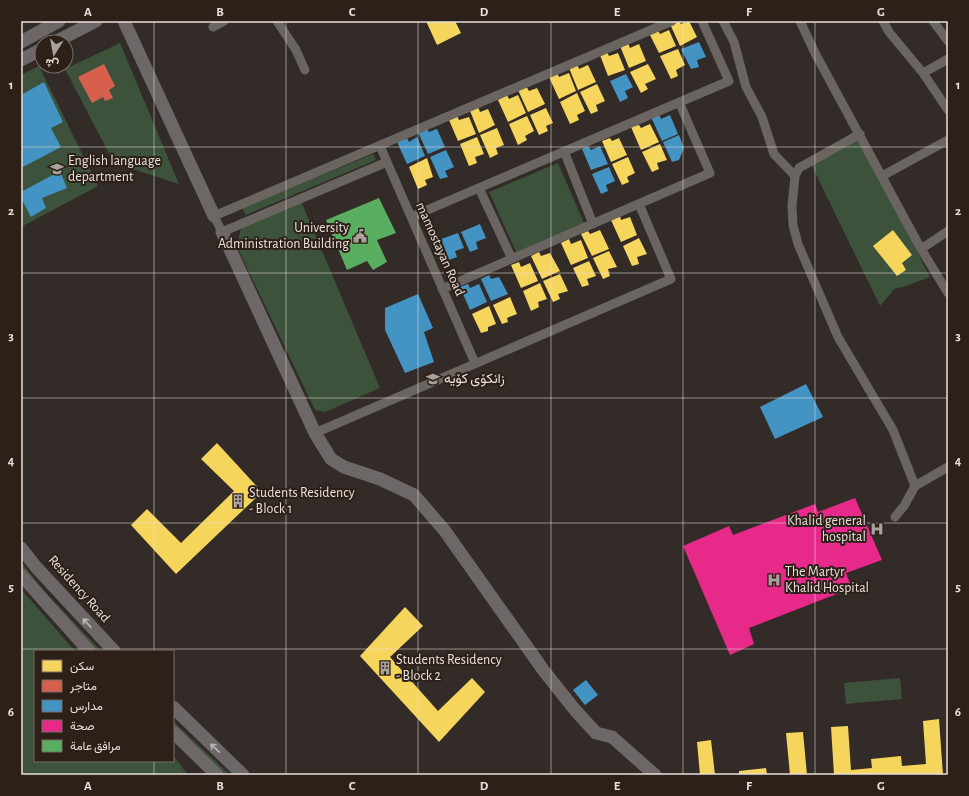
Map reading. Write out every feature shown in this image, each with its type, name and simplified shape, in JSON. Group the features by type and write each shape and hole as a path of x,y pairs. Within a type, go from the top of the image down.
{"street":[{"path":"21,42 59,21"},
{"path":"67,34 82,24 96,21"},
{"path":"124,21 315,433 331,459 344,467 380,478 414,495 449,536 544,671 575,710 596,733 612,737 655,775"},
{"path":"213,27 224,21"},
{"path":"277,21 296,50 305,70"},
{"path":"214,216 672,21"},
{"path":"411,217 729,81 702,21"},
{"path":"723,21 734,42 746,87 762,117 774,154 795,176"},
{"path":"800,21 815,53 921,248 948,293"},
{"path":"883,21 889,32 923,73 948,110"},
{"path":"933,21 948,41"},
{"path":"21,60 34,53"},
{"path":"923,73 948,60"},
{"path":"442,289 710,173 679,102"},
{"path":"860,134 802,165 795,176 792,215 798,244 838,337 893,430 915,486"},
{"path":"882,176 948,140"},
{"name":"mamostayan Road","path":"380,146 475,364"},
{"path":"564,151 593,224"},
{"path":"222,232 387,162"},
{"path":"479,188 512,259"},
{"path":"315,433 671,278 639,204"},
{"path":"921,248 948,231"},
{"path":"895,517 904,506 915,486 948,467"},
{"name":"Residency Road","path":"21,548 36,567 113,650"},
{"path":"21,575 88,650"},
{"path":"174,708 243,775"},
{"path":"174,733 217,775"}],"green space":[{"path":"120,43 179,184 114,163 68,74 74,74 74,65"},
{"path":"34,68 34,74 43,74 98,186 21,227 21,75"},
{"path":"855,131 930,277 894,289 880,306 809,160"},
{"path":"373,154 376,160 246,215 242,208"},
{"path":"558,163 584,223 516,252 489,192"},
{"path":"301,201 380,388 325,412 315,410 237,247 241,227"},
{"path":"21,562 45,592 100,650 89,650 21,573"},
{"path":"21,589 74,650 34,650 34,762 174,762 174,756 188,775 21,775"},
{"path":"900,678 902,699 846,704 844,683"},
{"path":"174,722 230,775 220,775 174,732"}],"building: سكن":[{"path":"426,21 455,21 461,33 437,45"},
{"path":"679,21 681,24 689,21 697,37 680,46 670,24"},
{"path":"658,30 660,34 669,30 676,46 659,53 649,33"},
{"path":"628,43 630,48 639,44 646,61 629,68 620,46"},
{"path":"678,49 685,65 676,70 678,76 671,79 660,56"},
{"path":"607,52 609,56 618,53 625,70 608,76 600,55"},
{"path":"577,64 579,69 588,65 596,82 578,90 569,68"},
{"path":"648,64 656,79 645,84 648,89 641,93 630,72"},
{"path":"557,73 559,77 569,73 576,91 559,99 549,77"},
{"path":"597,84 605,101 596,105 598,111 591,114 580,92"},
{"path":"526,86 529,91 537,88 545,104 528,112 518,90"},
{"path":"577,93 585,111 577,115 579,120 570,124 560,102"},
{"path":"507,95 509,99 518,95 526,113 508,122 498,100"},
{"path":"478,107 480,112 488,109 495,125 479,133 470,111"},
{"path":"546,108 553,123 546,126 548,131 539,135 530,115"},
{"path":"457,116 459,120 469,117 476,134 458,141 449,120"},
{"path":"527,116 534,131 525,136 527,140 518,145 509,124"},
{"path":"650,124 659,142 641,150 631,127 639,125 641,128"},
{"path":"497,128 504,145 496,148 498,154 490,158 480,135"},
{"path":"477,137 484,154 475,157 477,163 469,166 460,144"},
{"path":"610,138 612,141 619,138 627,155 611,162 602,141"},
{"path":"660,144 667,160 657,163 659,169 652,172 642,152"},
{"path":"628,157 635,173 627,177 629,182 622,185 612,164"},
{"path":"427,158 433,177 425,180 427,185 418,189 409,167"},
{"path":"620,216 621,220 630,217 637,235 621,242 611,220"},
{"path":"600,230 609,249 592,256 581,234 588,231 590,234"},
{"path":"893,230 912,255 902,263 906,270 897,276 873,246"},
{"path":"639,238 647,254 637,257 639,264 632,266 623,246"},
{"path":"569,239 571,244 581,240 588,258 571,265 561,243"},
{"path":"609,251 617,267 608,269 610,276 603,279 593,258"},
{"path":"539,252 541,256 550,253 560,271 542,279 531,256"},
{"path":"589,261 596,276 587,279 589,285 582,287 573,268"},
{"path":"519,262 521,267 530,263 538,281 521,288 511,265"},
{"path":"560,274 568,291 558,294 560,299 553,302 543,281"},
{"path":"540,283 547,299 538,302 539,307 531,311 523,291"},
{"path":"510,297 517,314 507,318 508,322 502,324 493,305"},
{"path":"489,306 496,324 488,327 488,331 481,333 472,314"},
{"name":"Students Residency - Block 1","path":"217,443 262,492 176,574 131,525 147,509 181,543 234,491 201,459"},
{"name":"Students Residency - Block 2","path":"405,607 423,626 390,657 438,711 472,678 485,692 439,742 360,656"},
{"path":"939,719 943,775 834,775 831,727 848,726 851,770 872,768 871,759 901,756 902,766 926,764 923,721"},
{"path":"803,732 807,775 790,775 786,733"},
{"path":"711,740 715,775 700,775 697,742"},
{"path":"766,768 767,775 739,775 739,771"}],"building: متاجر":[{"path":"104,64 115,86 109,90 113,98 105,101 103,97 92,103 78,77"}],"building: مدارس":[{"path":"699,42 706,57 697,60 699,67 691,69 681,49"},
{"path":"626,74 633,87 625,91 628,98 620,102 610,81"},
{"path":"44,82 63,122 51,128 61,147 21,168 21,95"},
{"path":"659,114 661,119 670,115 678,134 662,141 651,117"},
{"path":"427,129 429,132 437,129 445,147 428,154 418,132"},
{"path":"679,135 684,148 679,160 672,162 663,142"},
{"path":"417,137 425,156 407,164 397,142 407,138 409,142"},
{"path":"588,146 591,150 600,146 608,164 591,170 582,149"},
{"path":"446,150 454,167 445,171 448,177 440,179 430,157"},
{"path":"609,167 615,181 606,185 608,191 601,194 592,174"},
{"path":"60,171 67,188 42,198 46,208 31,217 21,198 21,192"},
{"path":"480,224 486,238 476,242 478,249 470,252 461,232"},
{"path":"458,233 464,248 455,251 457,257 449,260 441,239"},
{"path":"489,275 491,279 499,277 508,294 491,301 481,279"},
{"path":"468,284 470,288 479,284 487,302 470,310 460,287"},
{"path":"418,294 433,328 424,332 434,362 405,373 385,330 385,308"},
{"path":"806,384 823,417 775,439 760,407"},
{"path":"586,680 598,695 585,705 573,690"}],"building: صحة":[{"name":"The Martyr Khalid Hospital","path":"855,498 882,560 846,573 852,588 749,628 754,644 730,655 683,546 729,526 733,535 815,504 818,512"}],"building: مرافق عامة":[{"name":"University Administration Building","path":"379,198 396,233 377,240 387,262 373,270 367,261 347,270 326,220"}],"place":[{"name":"English language department","path":"57,169"},
{"name":"University Administration Building","path":"360,236"},
{"name":"زانکۆی کۆیە","path":"433,379"},
{"name":"Students Residency - Block 1","path":"238,501"},
{"name":"Khalid general hospital","path":"877,529"},
{"name":"The Martyr Khalid Hospital","path":"774,580"},
{"name":"Students Residency - Block 2","path":"385,668"}]}
